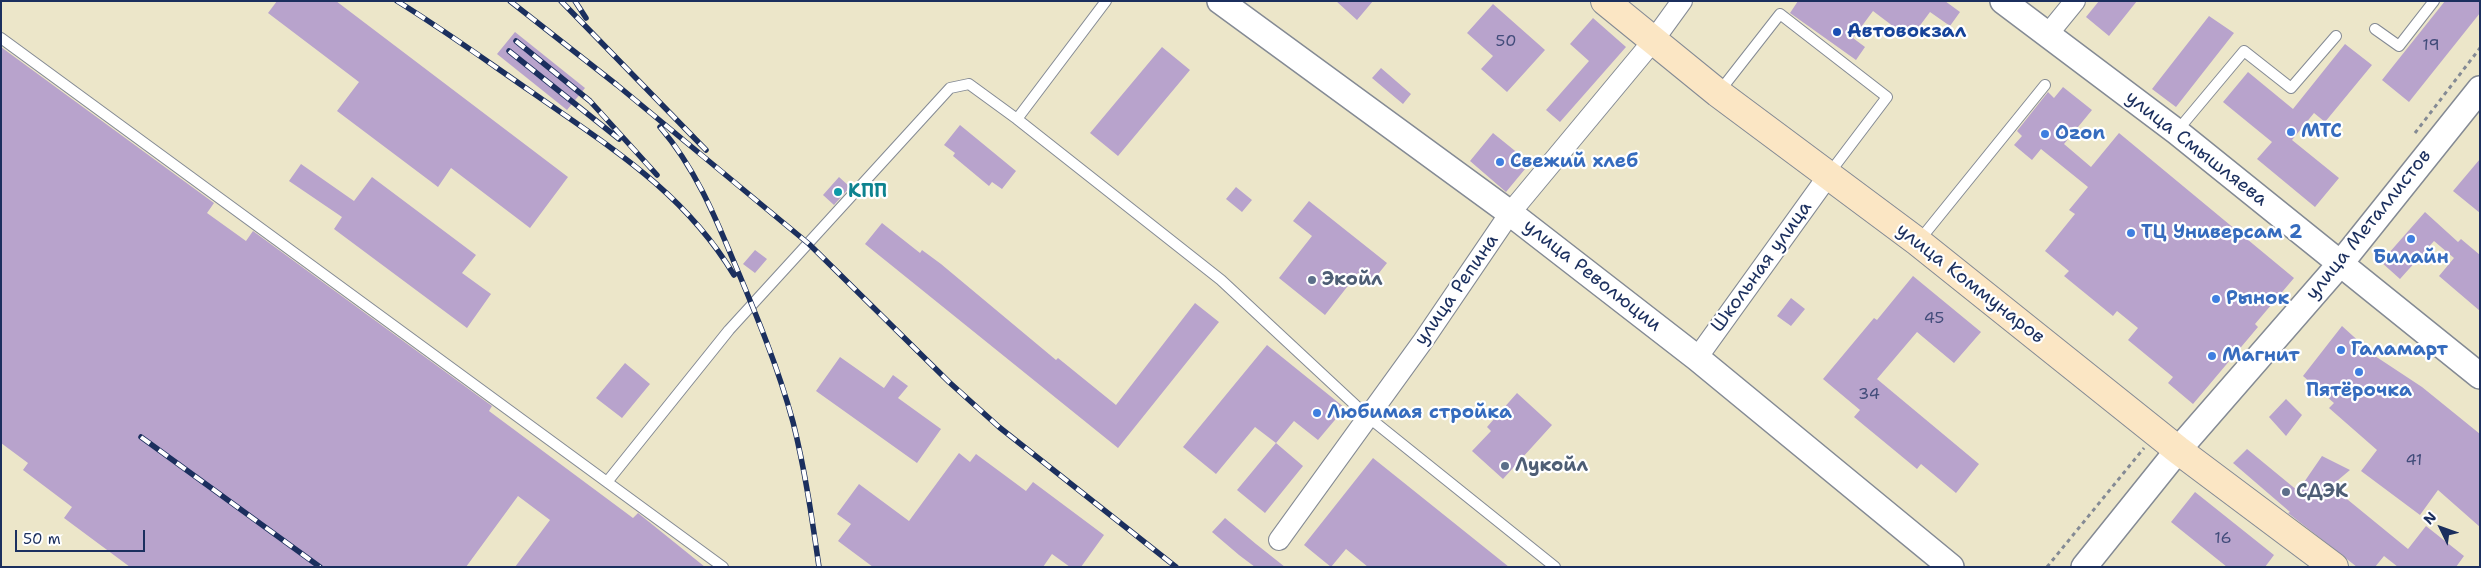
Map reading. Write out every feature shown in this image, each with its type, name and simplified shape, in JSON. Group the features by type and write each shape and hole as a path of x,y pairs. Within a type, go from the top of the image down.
{"main road":[{"name":"улица Коммунаров","path":"1605,1 1718,93 1918,242 2170,444 2334,567"}],"street":[{"name":"улица Революции","path":"1220,1 1510,213 1697,358 1951,567"},
{"name":"улица Репина","path":"1279,540 1423,341 1510,213 1682,1"},
{"name":"улица Смышляева","path":"2004,1 2177,132 2480,376"},
{"path":"2048,34 2075,1"},
{"name":"улица Металлистов","path":"2084,567 2170,444 2340,264 2480,89"},
{"name":"Школьная улица","path":"1697,358 1828,176"}],"lane":[{"path":"1017,119 1106,1"},
{"path":"2375,29 2399,46 2434,1"},
{"path":"1718,93 1780,14 1888,96 1828,176"},
{"path":"2177,132 2244,51 2291,88 2336,36"},
{"path":"1,38 723,567"},
{"path":"608,482 729,330 950,88 969,84 1017,119 1221,280 1367,416 1555,567"},
{"path":"1918,242 2045,85"}],"path":[{"path":"2414,135 2480,48"},
{"path":"2047,567 2151,440 2170,444"}],"building":[{"path":"277,1 336,1 568,177 530,228 451,168 438,187 337,111 359,82 268,13"},
{"path":"1336,1 1373,1 1357,20"},
{"name":"Автовокзал","path":"1798,1 1945,1 1960,12 1950,26 1930,12 1910,39 1873,11 1853,38 1865,47 1856,60 1790,13"},
{"path":"2099,1 2137,1 2109,36 2086,17"},
{"path":"2445,1 2480,1 2480,13 2409,102 2382,80"},
{"path":"1493,4 1545,50 1507,92 1481,69 1493,56 1467,33"},
{"path":"2209,16 2234,33 2176,107 2152,89"},
{"path":"1593,18 1626,47 1560,122 1546,110 1589,61 1570,44"},
{"path":"515,32 585,88 567,110 497,54"},
{"path":"2345,44 2372,65 2325,122 2314,113 2292,140 2339,178 2315,207 2257,159 2272,142 2223,102 2248,72 2293,109"},
{"path":"1,47 214,203 207,213 246,241 253,231 492,406 489,411 633,518 638,513 705,567 515,567 550,520 518,496 466,567 130,567 64,518 72,507 23,470 28,463 1,443"},
{"path":"1162,47 1190,70 1118,156 1090,133"},
{"path":"1381,68 1411,94 1403,104 1372,78"},
{"path":"2063,87 2092,110 2064,144 2091,167 2119,133 2294,278 2255,324 2258,327 2193,404 2168,383 2173,377 2128,340 2138,328 2117,311 2113,316 2064,276 2069,271 2045,251 2075,214 2069,210 2088,187 2041,149 2032,160 2014,145 2022,136 2017,131 2048,92 2054,98"},
{"path":"960,125 1016,171 1002,189 992,182 989,186 953,156 955,153 944,145"},
{"name":"Свежий хлеб","path":"1493,133 1530,163 1506,192 1470,161"},
{"path":"2480,159 2480,213 2453,191"},
{"path":"301,164 354,201 372,177 476,255 462,273 491,294 467,328 334,229 342,217 289,181"},
{"name":"КПП","path":"839,177 850,187 834,205 823,195"},
{"path":"1236,187 1252,200 1242,212 1226,199"},
{"path":"1309,201 1387,263 1371,283 1358,273 1325,315 1279,278 1312,236 1293,221"},
{"path":"2425,212 2458,242 2461,239 2480,255 2480,311 2439,276 2454,258 2434,241 2400,279 2381,262"},
{"path":"882,223 920,253 922,250 941,264 1056,360 1058,358 1116,405 1195,303 1219,322 1118,448 865,244"},
{"path":"755,250 767,259 755,273 743,264"},
{"path":"1913,276 1981,332 1954,363 1917,332 1877,379 1979,464 1956,493 1921,464 1917,469 1854,417 1860,410 1823,379 1874,318 1877,320"},
{"path":"1791,298 1805,309 1791,326 1777,316"},
{"path":"2342,326 2375,356 2422,387 2480,434 2480,527 2438,490 2420,515 2361,471 2377,450 2329,408 2334,403 2303,376"},
{"path":"1267,345 1345,408 1318,440 1294,421 1276,443 1255,427 1216,474 1183,447"},
{"path":"840,357 884,388 893,375 908,386 898,398 941,429 917,463 816,391"},
{"path":"625,363 650,384 622,418 596,398"},
{"path":"1517,393 1552,425 1503,479 1472,451 1491,431 1487,427"},
{"path":"2286,399 2302,415 2286,436 2269,417"},
{"path":"1276,443 1303,466 1265,513 1237,490"},
{"path":"2247,449 2298,491 2322,456 2350,470 2331,486 2408,549 2426,526 2464,556 2456,567 2398,567 2384,556 2375,567 2357,567 2288,513 2290,512 2233,463"},
{"path":"959,453 970,462 976,454 1026,491 1033,482 1104,535 1081,567 1070,567 1052,554 1043,567 873,567 838,541 851,524 837,514 859,484 909,521"},
{"path":"1373,458 1509,567 1368,567 1346,549 1331,567 1304,545"},
{"path":"2195,492 2274,555 2265,567 2227,567 2171,522"},
{"path":"1225,518 1285,567 1255,567 1239,555 1212,532"}],"railway":[{"path":"397,1 590,133 644,173 692,219 734,275"},
{"path":"510,1 617,85 809,244 949,382 999,427 1176,567"},
{"path":"561,1 706,150"},
{"path":"575,1 586,18"},
{"path":"516,41 590,101 657,175"},
{"path":"509,51 619,139"},
{"path":"660,127 684,159 703,192 727,244 774,361 797,440 808,494 819,567"},
{"path":"141,437 320,567"}],"place":[{"name":"Автовокзал","path":"1837,32"},
{"name":"МТС","path":"2291,132"},
{"name":"Ozon","path":"2045,134"},
{"name":"Свежий хлеб","path":"1500,162"},
{"name":"КПП","path":"838,192"},
{"name":"ТЦ Универсам 2","path":"2131,233"},
{"name":"Билайн","path":"2411,239"},
{"name":"Экойл","path":"1312,280"},
{"name":"Рынок","path":"2216,299"},
{"name":"Галамарт","path":"2341,350"},
{"name":"Магнит","path":"2212,356"},
{"name":"Пятёрочка","path":"2359,372"},
{"name":"Любимая стройка","path":"1317,413"},
{"name":"Лукойл","path":"1505,466"},
{"name":"СДЭК","path":"2286,492"}]}
